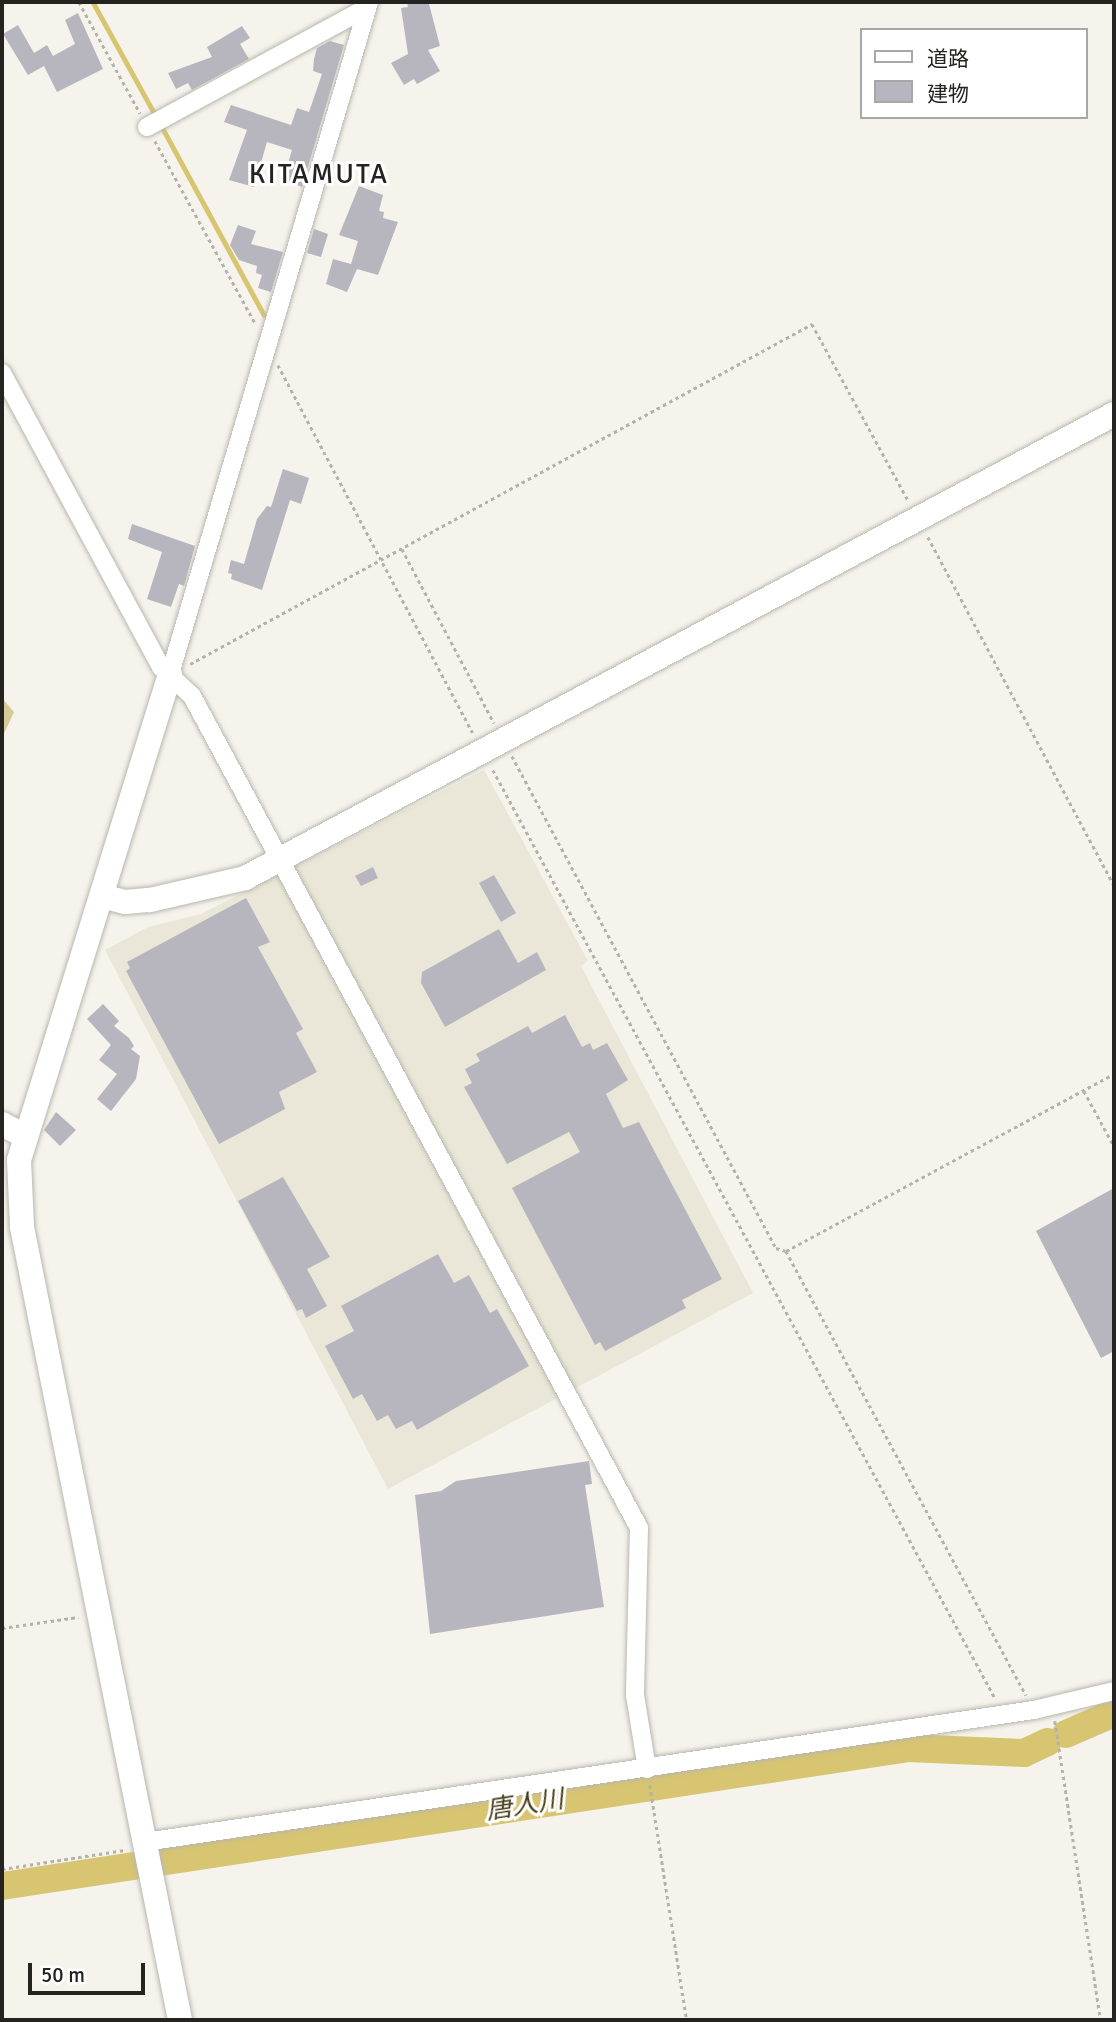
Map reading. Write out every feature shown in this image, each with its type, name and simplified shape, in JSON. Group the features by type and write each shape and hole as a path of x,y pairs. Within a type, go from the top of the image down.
{"street":[{"path":"153,124 363,7"},
{"path":"180,2020 22,1227 19,1160 12,1130 102,896 267,345 363,7"},
{"path":"2,373 161,667 192,696 639,1528 635,1695 647,1769"},
{"path":"102,896 125,902 150,900 245,878 1114,414"},
{"path":"147,1854 647,1769 1005,1715 1052,1707 1114,1691"}],"path":[{"path":"79,2 153,124 267,345 383,559 493,746 776,1248 786,1251 1034,1710"},
{"path":"170,674 812,324 1114,886"},
{"path":"401,548 493,746 1005,1715"},
{"path":"786,1251 1114,1074"},
{"path":"1084,1091 1114,1146"},
{"path":"2,1628 97,1614"},
{"path":"1052,1707 1101,2020"},
{"path":"652,1794 687,2020"},
{"path":"2,1869 147,1854"}],"shaded area":[{"path":"2,698 14,712 2,738"},
{"path":"484,770 588,961 581,966 753,1293 388,1489 105,950 148,927 201,914"}],"building":[{"path":"407,2 429,4 440,46 428,50 440,71 417,84 414,79 404,85 391,63 408,54 401,8 408,7"},
{"path":"78,13 103,69 57,92 44,66 28,75 3,34 18,25 34,53 47,45 53,56 75,44 65,20"},
{"path":"242,26 250,38 240,44 249,59 192,90 188,83 176,89 168,73 212,57 207,47"},
{"path":"330,41 344,45 302,187 283,180 292,150 267,142 254,187 229,180 247,130 224,122 231,105 291,125 297,108 309,112 322,74 313,71 317,48"},
{"path":"359,186 383,195 379,211 384,212 383,218 398,222 378,275 357,269 347,292 326,284 333,259 351,264 358,241 339,235"},
{"path":"238,225 256,231 251,244 283,252 271,292 258,288 262,275 256,273 257,266 239,260 230,245"},
{"path":"314,229 328,234 321,257 307,253"},
{"path":"283,469 309,478 301,504 290,500 262,590 231,579 232,574 228,573 231,560 244,564 257,519 267,506 271,507"},
{"path":"132,524 195,546 184,586 179,584 171,607 147,599 162,552 128,539"},
{"path":"373,867 378,878 361,886 355,876"},
{"path":"494,875 516,913 501,922 479,883"},
{"path":"246,898 270,942 258,947 303,1029 296,1033 317,1072 279,1092 285,1109 219,1144 126,971 130,968 127,962"},
{"path":"499,929 518,963 537,952 546,970 445,1027 421,983 422,972"},
{"path":"103,1004 119,1021 114,1026 129,1038 134,1046 131,1049 140,1056 136,1079 111,1111 97,1099 117,1074 99,1060 111,1045 87,1019"},
{"path":"565,1015 582,1047 590,1043 593,1050 607,1043 628,1080 606,1094 623,1128 639,1122 722,1279 682,1300 686,1308 605,1351 600,1342 595,1345 512,1188 580,1152 569,1132 507,1164 464,1087 472,1083 465,1069 480,1061 476,1054 528,1026 532,1033"},
{"path":"56,1112 76,1130 60,1146 44,1130"},
{"path":"283,1177 330,1257 307,1269 327,1306 306,1318 302,1309 297,1311 238,1201"},
{"path":"1114,1188 1114,1351 1101,1358 1036,1231"},
{"path":"438,1254 454,1283 469,1275 490,1313 497,1309 529,1366 417,1430 412,1421 396,1429 388,1415 377,1421 362,1394 353,1399 325,1346 354,1331 341,1306"},
{"path":"589,1461 592,1484 585,1485 604,1607 430,1634 415,1495 441,1491 456,1481"}],"waterway":[{"path":"93,2 157,118"},
{"path":"161,125 264,315"},
{"name":"唐人川","path":"1066,1734 1114,1713"},
{"name":"唐人川","path":"2,1886 908,1748 1024,1753 1048,1742"}],"district":[{"name":"KITAMUTA","path":"319,174"}]}
